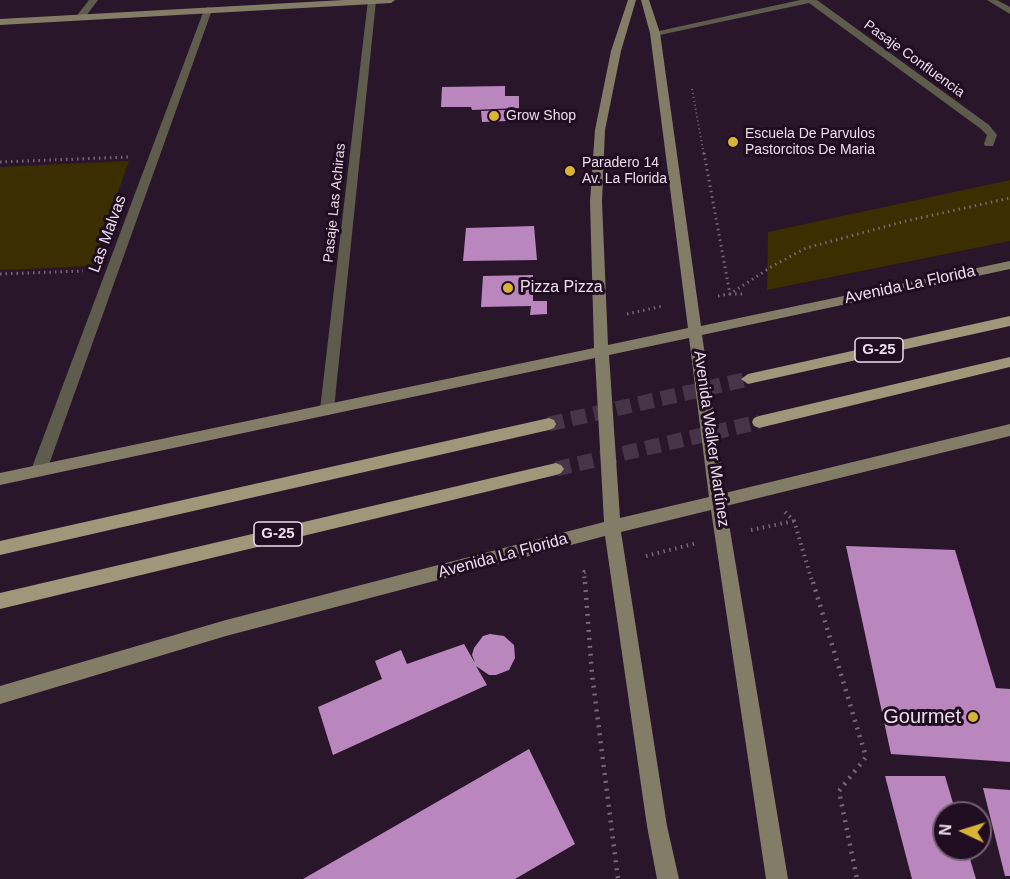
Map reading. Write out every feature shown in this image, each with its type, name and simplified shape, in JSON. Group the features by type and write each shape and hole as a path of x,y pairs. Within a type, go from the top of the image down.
{"main road":[{"path":"0,22 208,10 253,4 391,0"},
{"path":"632,0 616,51 600,130 596,202 601,350 612,527 657,826 668,879"},
{"name":"Avenida Walker Martínez","path":"645,0 655,33 718,503 777,879"},
{"name":"Avenida La Florida","path":"0,479 1010,265"},
{"name":"G-25","path":"748,379 1010,321"},
{"path":"759,422 1010,362"},
{"path":"0,548 549,424"},
{"name":"Avenida La Florida","path":"0,695 226,628 612,527 1010,430"},
{"name":"G-25","path":"0,601 556,469"}],"street":[{"path":"80,18 94,0"},
{"path":"655,33 811,0"},
{"name":"Pasaje Confluencia","path":"811,0 985,127 992,135 989,144"},
{"path":"991,0 1010,11"},
{"name":"Pasaje Las Achiras","path":"327,409 372,1"},
{"name":"Las Malvas","path":"39,470 208,10"}],"path":[{"path":"691,86 730,294"},
{"path":"0,162 154,156"},
{"path":"730,294 771,267 806,248 906,221 1010,198"},
{"path":"0,274 113,270"},
{"path":"600,320 692,299 750,294"},
{"path":"762,492 795,521 866,757 838,791 856,879"},
{"path":"618,879 593,685 584,572 724,536 795,521"}],"shaded area":[{"path":"129,161 92,266 0,270 0,167"},
{"path":"1010,180 1010,241 767,290 768,232"}],"building":[{"path":"505,86 505,96 519,96 519,108 472,110 471,107 441,107 442,87"},
{"name":"Grow Shop","path":"506,110 507,121 482,122 481,111"},
{"path":"534,226 537,260 463,261 466,228"},
{"name":"Pizza Pizza","path":"533,275 533,301 547,301 547,314 530,315 531,306 481,307 483,276"},
{"path":"846,546 955,550 996,688 1010,689 1010,762 891,754"},
{"path":"490,634 504,636 514,645 515,658 509,670 489,675 476,666 487,685 333,755 318,707 382,679 375,661 401,650 407,664 464,644 475,663 472,655 474,648 483,636"},
{"path":"529,749 575,844 515,879 303,879"},
{"path":"885,776 945,776 952,801 932,801 932,861 971,861 976,879 912,879"},
{"path":"983,788 1010,790 1010,876 1005,876 992,824 992,801 986,801"}],"tunnel":[{"path":"549,424 748,379"},
{"path":"556,469 759,422"}],"place":[{"name":"Grow Shop","path":"494,116"},
{"name":"Escuela De Parvulos Pastorcitos De Maria","path":"733,142"},
{"name":"Paradero 14 Av. La Florida","path":"570,171"},
{"name":"Pizza Pizza","path":"508,288"},
{"name":"Gourmet","path":"973,717"}]}
